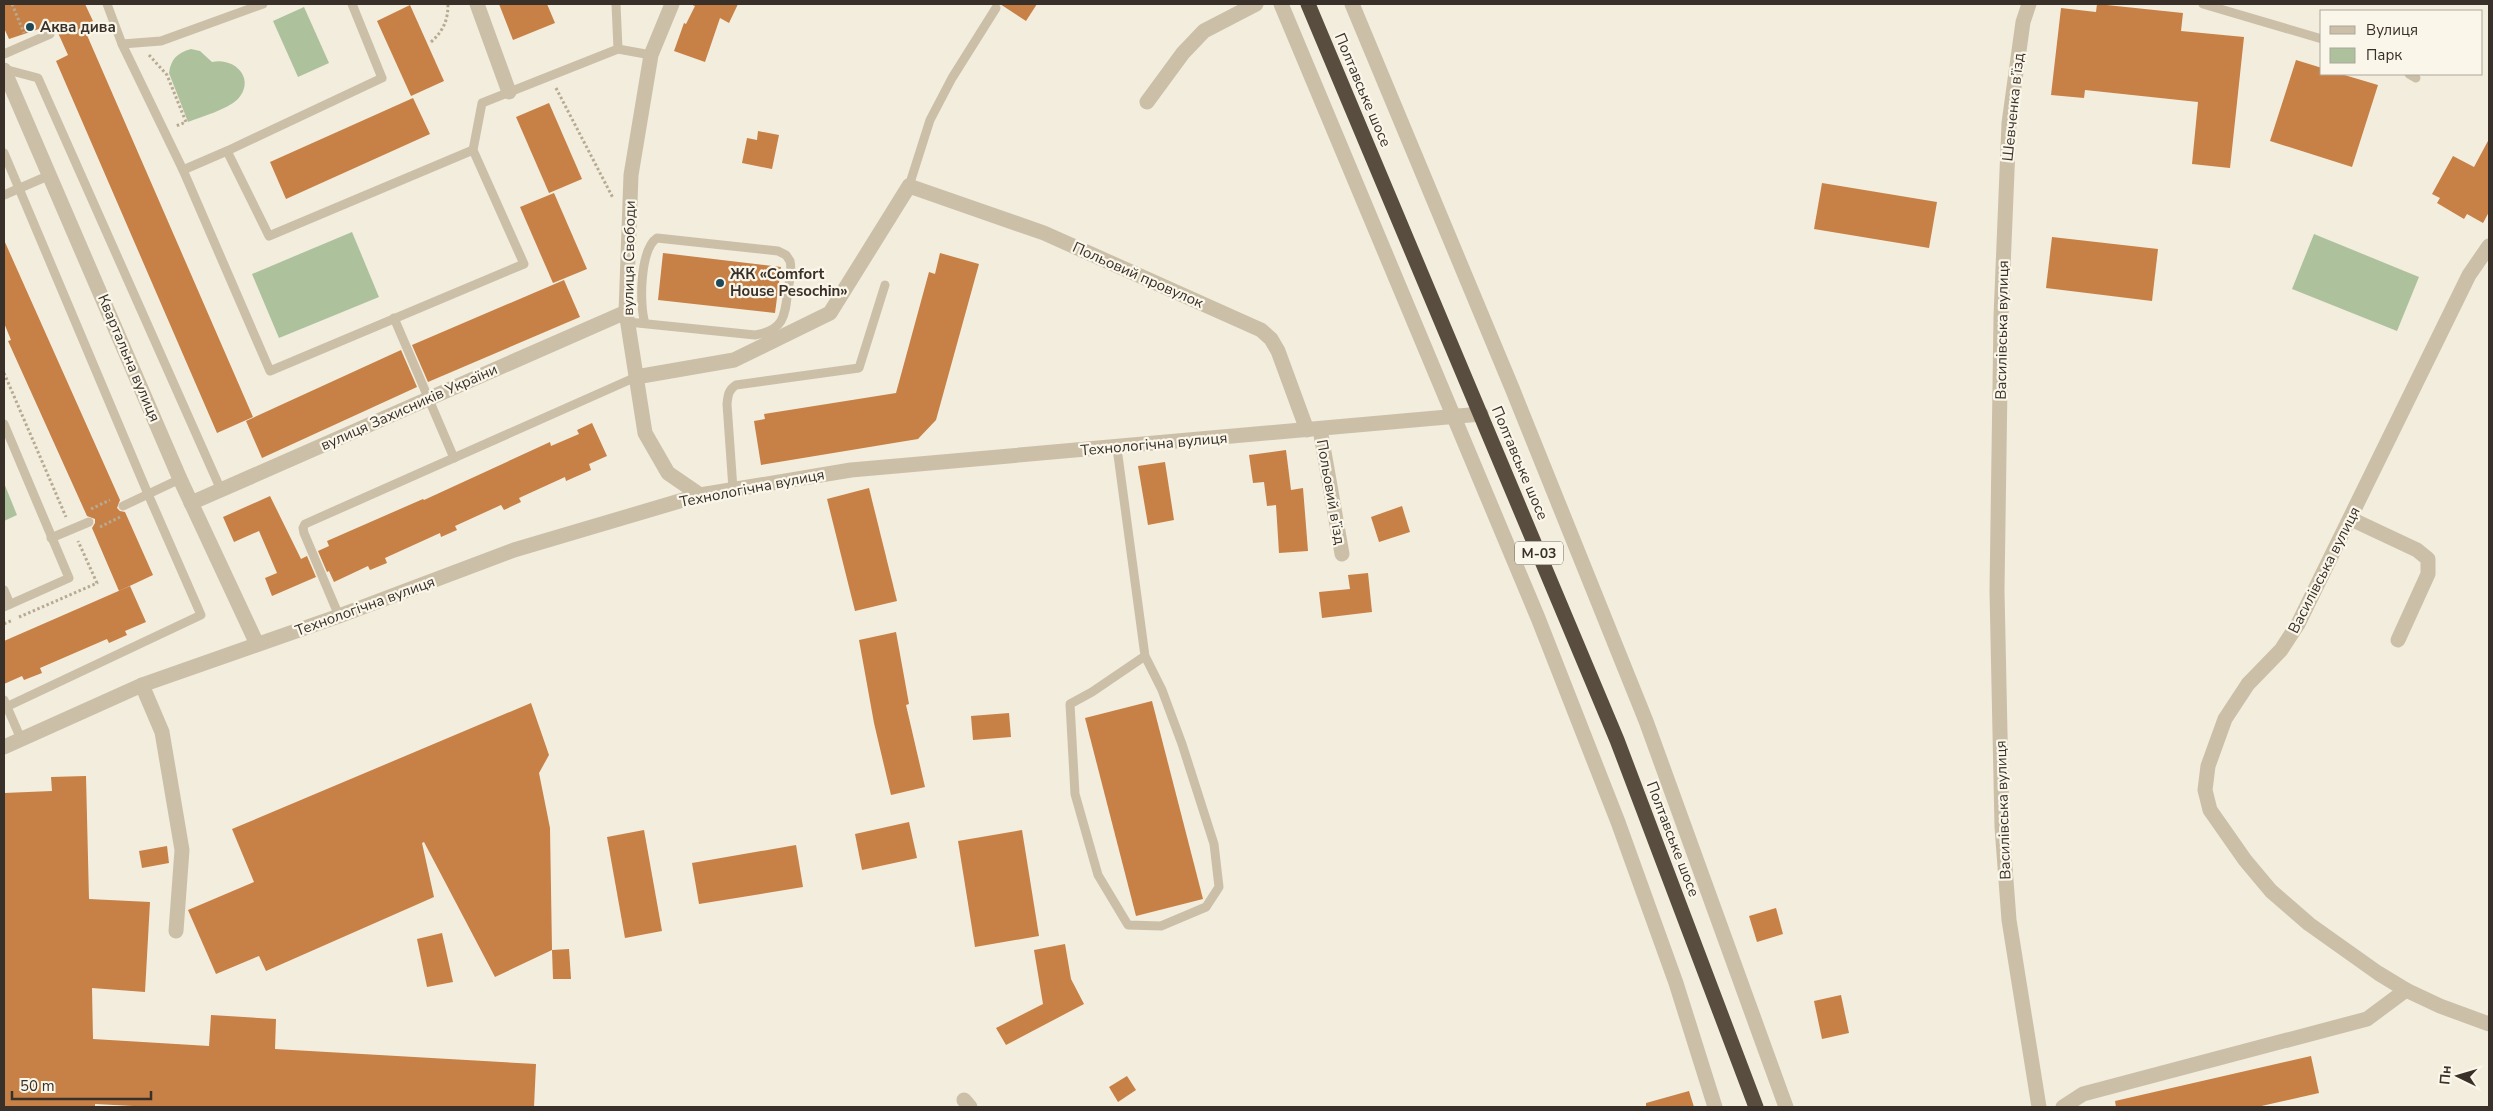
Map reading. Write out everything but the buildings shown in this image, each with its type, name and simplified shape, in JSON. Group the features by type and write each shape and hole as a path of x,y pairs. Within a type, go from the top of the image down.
{"highway":[{"name":"Полтавське шосе","path":"1308,4 1617,740 1756,1107"}],"street":[{"path":"477,4 509,92"},
{"name":"вулиця Свободи","path":"672,4 665,16 651,55 630,174 627,317 645,433 668,473 700,495"},
{"path":"1147,102 1183,53 1204,31 1256,4"},
{"path":"1281,4 1304,62 1384,245 1453,417 1538,618 1618,822 1676,983 1715,1107"},
{"path":"1352,4 1512,388 1642,712 1786,1107"},
{"name":"Шевченка в’їзд","path":"2005,210 2009,123 2023,22 2028,4"},
{"name":"Квартальна вулиця","path":"4,69 180,479 257,644"},
{"path":"636,377 734,360 830,313 909,186"},
{"name":"Польовий провулок","path":"909,186 1044,233 1261,330 1271,339 1278,351 1314,430"},
{"name":"Василівська вулиця","path":"2005,210 2001,318 1997,591 2002,827 2008,920 2039,1107"},
{"name":"Василівська вулиця","path":"2489,246 2469,275 2298,624 2281,650 2248,684 2225,720 2208,766 2205,790 2210,810 2245,860 2271,891 2309,924 2378,973 2406,990 2440,1006 2489,1024"},
{"name":"вулиця Захисників України","path":"191,503 428,398 627,317"},
{"name":"Технологічна вулиця","path":"4,747 142,685 339,616 514,550 700,495 851,470 1117,448 1481,414"},
{"name":"Польовий в’їзд","path":"1314,430 1342,554"},
{"path":"2351,519 2417,550 2428,559 2428,574 2398,640"},
{"path":"142,685 162,732 182,850 176,930"},
{"path":"2063,1107 2082,1094 2367,1019 2406,990"}],"lane":[{"path":"107,4 122,44 182,170 270,371 524,264 474,150 482,103 618,49 651,55"},
{"path":"122,44 160,41 263,4"},
{"path":"182,170 227,151 382,78 352,4"},
{"path":"616,4 618,49"},
{"path":"2203,4 2320,38"},
{"path":"909,186 930,120 952,78 996,8"},
{"path":"4,54 50,34"},
{"path":"4,69 38,78 221,490"},
{"path":"227,151 269,236 474,150"},
{"path":"4,153 201,615 5,705 21,739"},
{"path":"4,195 50,175"},
{"path":"627,317 645,323 755,336 769,332 778,326 784,317 790,260 786,254 778,251 657,238 647,251 641,305 645,323"},
{"path":"733,489 727,404 728,393 736,385 859,368 885,286"},
{"path":"394,318 454,458"},
{"path":"339,616 304,533 303,528 305,524 636,377"},
{"path":"4,424 69,578 7,606 4,590"},
{"path":"1117,448 1145,656 1162,690 1188,762 1214,844 1219,887 1206,907 1161,926 1128,925 1098,875 1074,785 1070,704 1092,692 1145,656"},
{"path":"123,506 180,479"},
{"path":"52,538 92,526"}],"path":[{"path":"12,4 28,44"},
{"path":"431,42 440,34 448,18 448,4"},
{"path":"122,44 152,56 167,75 186,122 164,132"},
{"path":"550,76 615,203"},
{"path":"4,373 67,520"},
{"path":"84,512 118,497"},
{"path":"92,526 121,516"}],"green space":[{"path":"304,7 329,63 298,77 273,21"},
{"path":"191,49 200,51 212,62 220,61 235,66 244,77 245,84 238,99 233,103 221,110 188,122 169,73 171,64 176,57 182,52"},
{"path":"352,232 379,297 279,338 252,274"},
{"path":"2314,234 2419,277 2397,331 2292,289"},
{"path":"4,483 17,515 4,521"}],"place":[{"name":"Аква дива","path":"30,27"},
{"name":"ЖК «Comfort House Pesochin»","path":"720,283"}]}
